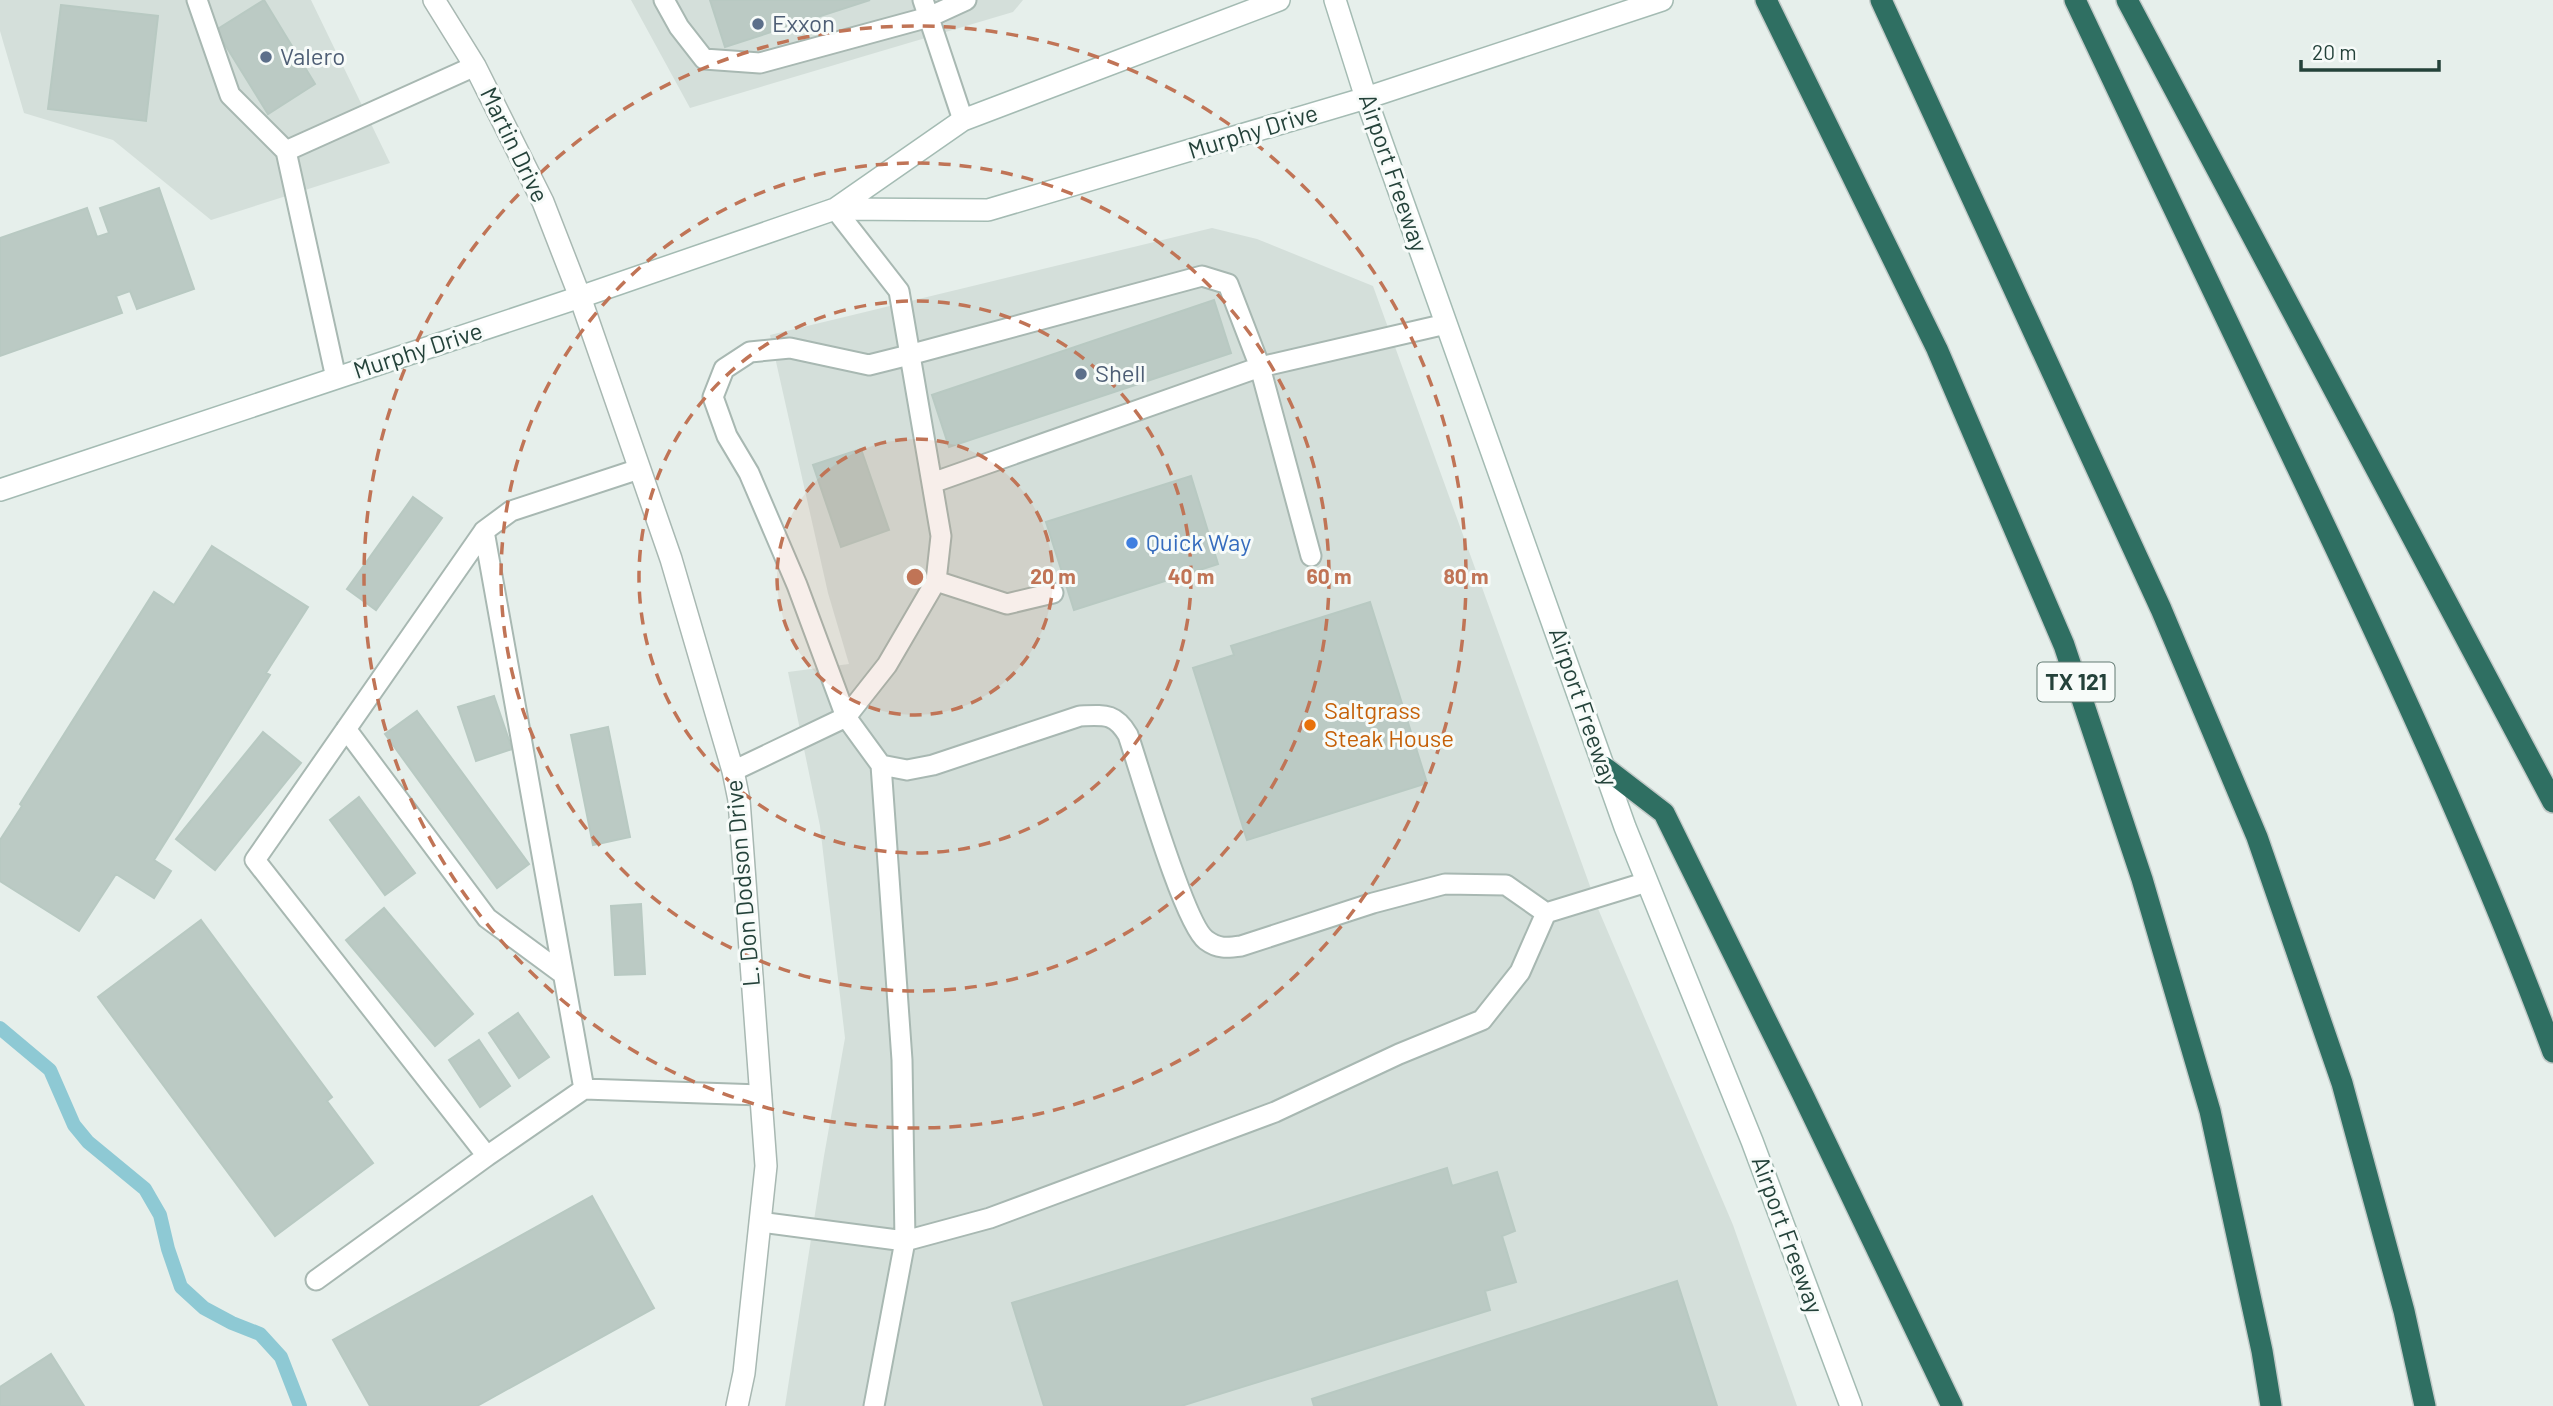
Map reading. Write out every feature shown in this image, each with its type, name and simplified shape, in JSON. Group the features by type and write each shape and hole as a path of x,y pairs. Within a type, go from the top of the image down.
{"highway":[{"name":"TX 121","path":"1766,0 1937,349 2064,645 2142,879 2210,1111 2262,1351 2271,1406"},
{"path":"1881,0 2161,609 2258,837 2342,1083 2404,1311 2425,1406"},
{"path":"2074,0 2361,601 2447,792 2522,969 2553,1052"},
{"path":"2127,0 2553,802"},
{"path":"1604,766 1664,813 1952,1406"}],"main road":[{"name":"Martin Drive","path":"434,0 475,66 543,202 580,298"},
{"name":"Murphy Drive","path":"0,490 580,298 835,209 963,120 1279,0"},
{"name":"Airport Freeway","path":"1335,0 1366,98 1604,766 1647,882 1752,1141 1851,1406"},
{"name":"Murphy Drive","path":"835,209 988,210 1366,98 1662,0"},
{"name":"L. Don Dodson Drive","path":"580,298 671,559 733,771 739,800 766,1166 744,1373 737,1406"}],"lane":[{"path":"197,0 230,95 286,152 336,378"},
{"path":"664,0 679,27 704,59 760,63 926,9 966,0"},
{"path":"926,9 963,120"},
{"path":"286,152 475,66"},
{"path":"733,771 846,718 887,665 936,581 941,536 899,291 835,209"},
{"path":"874,1406 905,1241 902,1060 881,765 846,718 797,585 748,473 727,436 713,397 724,369 750,352 790,348 869,365 1202,276 1228,284 1260,367 1311,556"},
{"path":"932,483 1260,367 1446,324"},
{"path":"487,1156 255,860 484,531 511,511 639,469"},
{"path":"484,531 583,1089"},
{"path":"936,581 1007,604 1053,593"},
{"path":"881,765 907,770 933,765 1080,716 1104,715 1120,721 1128,735 1186,908 1203,939 1221,949 1241,946 1373,903 1445,884 1506,886 1546,913"},
{"path":"346,729 487,918 564,974"},
{"path":"760,1222 905,1241 990,1218 1275,1112 1399,1054 1482,1020 1520,972 1546,913 1647,882"},
{"path":"316,1280 583,1089 761,1095"}],"shaded area":[{"path":"0,0 311,0 390,163 211,220 113,140 24,113 0,31"},
{"path":"631,0 1023,0 1013,12 690,108"},
{"path":"1212,228 1257,239 1373,286 1599,911 1733,1225 1797,1406 785,1406 845,1038 820,826 788,672 849,664 828,593 770,335"}],"building":[{"name":"Valero","path":"264,0 315,84 268,114 216,30"},
{"name":"Exxon","path":"710,0 870,0 725,47"},
{"path":"61,5 158,16 146,121 48,109"},
{"path":"159,188 194,289 137,309 130,291 116,296 122,313 0,356 0,238 87,208 97,237 109,233 100,208"},
{"name":"Shell","path":"1214,300 1231,353 949,447 932,395"},
{"path":"861,449 889,530 841,547 813,465"},
{"name":"Quick Way","path":"1191,476 1218,564 1074,610 1046,522"},
{"path":"413,497 442,518 376,610 347,589"},
{"path":"212,546 308,607 266,673 270,675 154,860 171,871 154,898 116,874 79,931 0,881 0,840 154,592 174,605"},
{"name":"Saltgrass Steak House","path":"1370,602 1427,783 1247,840 1193,668 1234,655 1231,646"},
{"path":"494,696 512,749 476,761 458,707"},
{"path":"417,711 529,864 497,888 385,734"},
{"path":"608,727 630,837 593,845 571,735"},
{"path":"263,732 301,763 215,870 176,839"},
{"path":"359,797 415,873 385,895 330,820"},
{"path":"641,904 645,974 615,975 611,906"},
{"path":"384,908 473,1014 435,1046 346,940"},
{"path":"201,920 332,1097 327,1101 373,1163 275,1236 98,997"},
{"path":"518,1013 549,1057 519,1078 489,1033"},
{"path":"479,1040 510,1086 480,1107 449,1060"},
{"path":"1447,1168 1452,1186 1497,1172 1515,1231 1502,1236 1516,1282 1485,1291 1490,1310 1181,1406 1044,1406 1012,1303"},
{"path":"592,1196 654,1308 477,1406 370,1406 333,1340"},
{"path":"1677,1281 1717,1406 1314,1406 1312,1399"},
{"path":"51,1354 84,1406 0,1406 0,1387"}],"waterway":[{"path":"0,1028 50,1070 74,1125 88,1142 145,1189 160,1215 181,1287 204,1308 260,1334 281,1357 300,1406"}],"place":[{"name":"Exxon","path":"758,24"},
{"name":"Valero","path":"266,57"},
{"name":"Shell","path":"1081,374"},
{"name":"Quick Way","path":"1132,543"},
{"name":"Saltgrass Steak House","path":"1310,725"}]}
